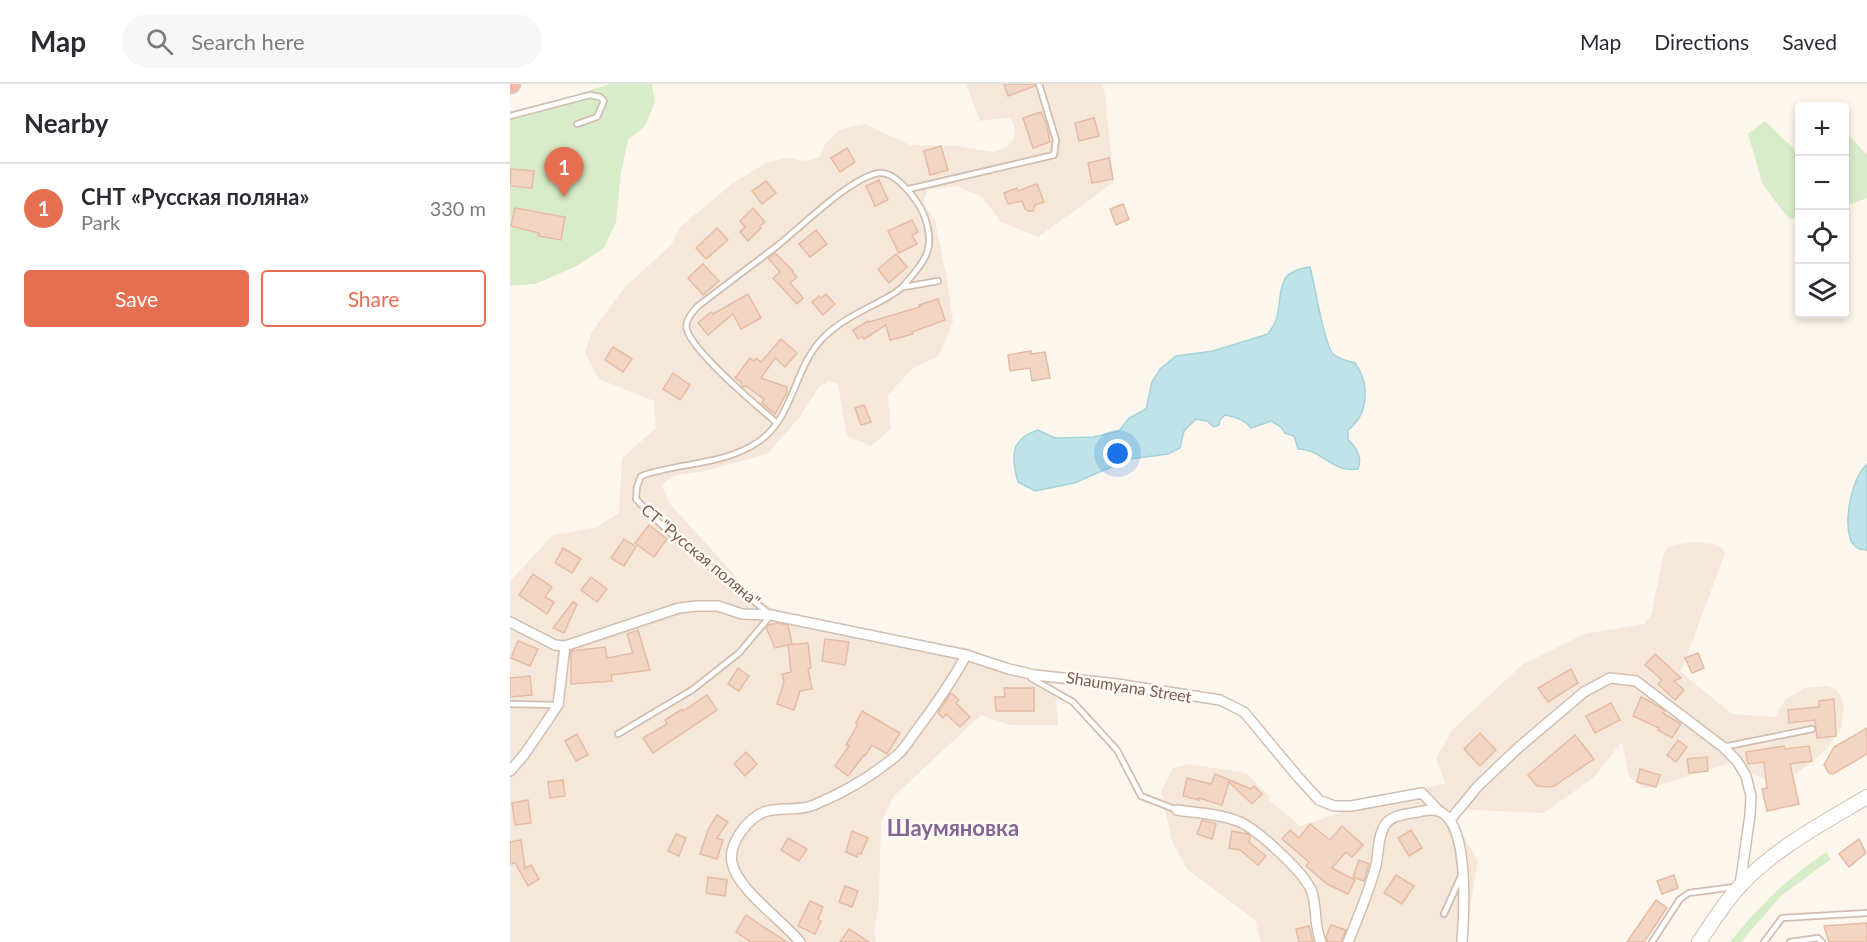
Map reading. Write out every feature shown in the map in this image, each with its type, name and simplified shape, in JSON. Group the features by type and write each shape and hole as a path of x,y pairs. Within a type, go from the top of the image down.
{"main road":[{"path":"1699,942 1739,887 1763,864 1792,842 1867,797"}],"street":[{"name":"Shaumyana Street","path":"565,646 679,608 718,606 742,614 771,615 966,655 1035,675 1117,684 1220,700 1244,712 1318,800 1334,806 1351,806 1422,793 1450,820"},
{"path":"510,622 555,645 565,646 558,705 524,755 510,771"},
{"path":"800,942 791,931 770,914 736,874 732,860 740,831 764,812 811,807 858,783 898,755 943,695 966,655"},
{"path":"1462,942 1465,894 1463,871 1460,851 1450,820 1478,786 1519,747 1584,692 1610,678 1636,681 1723,747 1737,761 1746,776 1751,796 1739,887"},
{"path":"1177,810 1223,817 1240,822 1259,834 1299,873 1311,891 1321,942"},
{"path":"1348,942 1376,868 1384,826 1389,820 1404,814 1439,811"}],"lane":[{"path":"909,189 1054,155 1056,140 1040,84"},
{"path":"510,116 590,95 600,97 604,101 597,117 577,124"},
{"path":"777,423 726,378 695,345 686,329 687,319 698,306 778,246 844,191 868,176 879,173 887,173 909,189 921,209 931,239 927,255 904,287"},
{"path":"904,287 938,281"},
{"name":"СТ \"Русская поляна\"","path":"771,615 671,534 636,499 641,476 655,471 711,462 735,454 759,442 777,423 821,339 843,322 904,287"},
{"path":"618,734 692,690 739,653 771,615"},
{"path":"1009,669 1039,681 1073,702 1117,750 1141,796 1177,810"},
{"path":"510,704 558,705"},
{"path":"1723,747 1812,729"},
{"path":"1444,914 1463,871"},
{"path":"1652,942 1680,899 1689,893 1739,887"},
{"path":"1764,942 1782,918 1867,913"},
{"path":"1790,942 1818,938 1822,942"}],"shaded area":[{"path":"966,84 1102,84 1114,182 1038,237 1001,222 982,197 956,186 927,190 923,203 935,221 953,321 939,356 912,369 888,395 891,429 871,446 847,436 838,384 829,381 819,387 799,418 767,454 710,470 673,476 662,485 670,504 752,594 778,613 972,649 1056,697 1058,725 1009,725 981,715 893,797 881,823 879,902 874,932 876,942 510,942 510,581 553,535 595,528 619,513 622,458 656,428 654,401 599,379 585,353 591,333 624,288 671,245 680,227 733,183 768,162 788,158 804,161 819,158 825,144 841,129 865,124 910,145 956,146 994,152 1006,147 1014,139 1014,124 1010,117 980,121"},
{"path":"1695,542 1714,544 1722,548 1725,553 1681,672 1732,714 1775,717 1785,700 1804,688 1828,686 1837,690 1844,704 1841,729 1825,751 1792,777 1766,780 1730,763 1644,788 1629,777 1622,742 1593,778 1544,813 1448,809 1478,861 1464,942 1261,942 1255,920 1187,869 1172,841 1161,791 1173,768 1188,764 1246,773 1269,796 1268,799 1300,826 1389,797 1445,783 1436,758 1453,729 1523,664 1585,634 1644,624 1651,616 1663,557 1667,548"}],"green space":[{"path":"610,84 652,84 655,102 645,126 628,140 621,172 616,222 604,248 575,267 535,284 510,286 510,115"},
{"path":"1765,121 1795,150 1795,218 1789,219 1763,185 1748,134"},
{"path":"1849,135 1867,155 1867,198 1849,205"},
{"path":"1826,852 1831,859 1781,896 1741,942 1730,942 1775,893"}],"water":[{"path":"1310,267 1330,348 1335,356 1355,363 1363,380 1365,398 1363,407 1360,416 1348,430 1348,439 1359,457 1358,469 1341,468 1314,453 1298,449 1294,436 1285,433 1281,427 1271,421 1251,428 1242,420 1225,415 1219,425 1214,427 1207,421 1196,419 1184,431 1180,448 1168,454 1130,459 1074,483 1035,491 1018,482 1014,457 1022,438 1038,430 1055,438 1094,437 1119,431 1129,418 1146,409 1152,382 1160,369 1176,356 1213,351 1268,334 1275,324 1281,291 1286,278 1299,269"},
{"path":"1867,464 1867,550 1859,549 1851,541 1848,520 1853,488"}],"building":[{"path":"1004,84 1035,84 1035,86 1008,96"},
{"path":"1041,112 1046,122 1050,142 1033,148 1023,118"},
{"path":"1094,118 1099,136 1079,141 1075,123"},
{"path":"941,146 948,170 930,175 924,151"},
{"path":"847,148 855,162 840,172 831,158"},
{"path":"1109,158 1113,179 1092,183 1088,163"},
{"path":"511,169 534,171 532,188 510,186"},
{"path":"879,180 888,200 875,206 866,186"},
{"path":"766,181 776,193 762,204 752,191"},
{"path":"1037,184 1044,202 1035,205 1033,211 1025,209 1022,201 1008,204 1004,193"},
{"path":"1123,204 1129,219 1116,225 1110,209"},
{"path":"515,208 565,217 561,240 538,236 539,233 511,226"},
{"path":"753,208 765,222 748,241 740,232 745,227 740,221"},
{"path":"912,220 918,232 912,235 917,244 899,253 888,231"},
{"path":"717,228 728,240 706,259 696,248"},
{"path":"816,230 827,244 810,257 799,244"},
{"path":"775,253 797,277 790,283 803,298 797,304 773,278 780,272 768,258"},
{"path":"896,254 907,267 889,283 878,269"},
{"path":"703,264 719,281 703,295 688,278"},
{"path":"748,294 761,318 741,329 733,314 708,335 698,323 711,312 713,314"},
{"path":"826,294 835,304 823,315 812,302"},
{"path":"938,299 945,320 912,332 913,334 890,340 886,325 864,339 862,336 858,339 853,330 868,321 920,307 919,305"},
{"path":"781,339 797,353 785,367 775,358 761,378 787,387 787,392 775,414 762,403 764,399 746,386 742,387 741,382 735,378 750,358 754,361 756,358 761,362"},
{"path":"613,347 632,359 623,372 605,360"},
{"path":"1031,351 1031,354 1045,352 1050,378 1032,381 1030,368 1010,371 1008,355"},
{"path":"673,373 690,385 680,400 663,389"},
{"path":"864,405 871,422 861,425 855,408"},
{"path":"649,525 667,539 654,557 635,543"},
{"path":"624,539 636,547 624,566 611,558"},
{"path":"563,548 581,559 572,573 555,563"},
{"path":"533,574 552,587 545,597 554,602 547,614 519,595"},
{"path":"591,577 607,589 597,602 581,590"},
{"path":"573,602 577,604 564,633 553,628"},
{"path":"778,623 788,625 792,644 775,648 766,627"},
{"path":"638,630 650,670 611,675 612,681 571,684 571,651 605,647 607,658 633,653 627,634"},
{"path":"825,639 849,642 845,665 822,661"},
{"path":"518,641 538,649 530,666 511,658"},
{"path":"808,643 811,668 808,669 812,689 800,691 794,710 777,704 784,682 782,674 791,672 788,645"},
{"path":"1698,653 1704,668 1692,673 1685,658"},
{"path":"1655,654 1681,678 1674,681 1684,690 1675,700 1658,684 1662,680 1645,665"},
{"path":"738,668 749,676 739,691 728,684"},
{"path":"1571,669 1578,683 1548,702 1538,688"},
{"path":"530,676 532,695 510,697 510,678"},
{"path":"1004,688 1034,688 1034,711 996,711 995,697 1005,697"},
{"path":"951,693 959,700 956,703 970,717 960,727 946,714 943,718 938,713"},
{"path":"707,695 717,710 653,753 643,738 667,724 665,720"},
{"path":"1641,697 1665,711 1663,713 1681,724 1672,738 1658,730 1659,728 1633,716"},
{"path":"1834,699 1836,736 1817,738 1815,720 1789,723 1788,710 1819,707 1819,701"},
{"path":"1611,703 1620,720 1595,733 1586,716"},
{"path":"862,711 900,733 887,754 872,745 848,776 835,766 849,746 846,745 858,724 856,723"},
{"path":"1867,728 1867,754 1833,774 1829,773 1824,765 1834,747"},
{"path":"1480,733 1496,750 1480,766 1464,749"},
{"path":"577,734 588,755 576,761 565,741"},
{"path":"1575,735 1594,759 1554,786 1537,786 1528,775"},
{"path":"1678,740 1687,747 1676,762 1667,755"},
{"path":"1784,746 1785,749 1809,746 1812,761 1790,764 1799,804 1767,811 1762,789 1767,788 1764,762 1748,764 1746,752"},
{"path":"746,752 757,764 745,776 734,764"},
{"path":"1707,757 1708,771 1689,773 1687,759"},
{"path":"1640,769 1660,775 1656,787 1637,782"},
{"path":"1215,774 1251,789 1254,786 1262,794 1252,804 1229,782 1222,805 1183,796 1187,778 1211,784"},
{"path":"563,780 565,796 550,798 548,782"},
{"path":"528,800 531,823 515,825 512,803"},
{"path":"717,815 728,822 717,838 723,840 717,859 700,854 708,830"},
{"path":"1202,820 1216,824 1212,839 1197,834"},
{"path":"1310,824 1330,840 1342,826 1363,845 1352,857 1346,852 1332,868 1355,880 1348,894 1327,884 1306,866 1309,862 1282,839 1290,830 1299,838"},
{"path":"1411,830 1422,848 1409,856 1398,838"},
{"path":"852,831 868,838 861,854 858,853 857,857 846,852"},
{"path":"1232,831 1250,836 1249,842 1266,856 1258,865 1240,850 1229,848"},
{"path":"676,834 686,838 679,856 668,851"},
{"path":"788,838 807,849 799,861 781,850"},
{"path":"1859,839 1866,853 1849,867 1839,854"},
{"path":"521,840 525,868 531,865 539,879 528,886 515,863 510,864 510,842"},
{"path":"1359,860 1369,864 1364,881 1353,877"},
{"path":"1396,875 1414,886 1402,904 1384,893"},
{"path":"1674,875 1678,888 1662,894 1657,881"},
{"path":"708,877 727,880 725,896 706,893"},
{"path":"845,886 858,891 852,907 839,902"},
{"path":"1656,900 1667,908 1644,942 1627,942"},
{"path":"810,901 823,907 818,919 821,921 815,934 798,926"},
{"path":"746,915 787,942 751,942 736,932"},
{"path":"1867,923 1867,942 1829,942 1824,926"},
{"path":"1331,925 1346,930 1341,942 1328,942 1326,937"},
{"path":"1309,926 1313,942 1299,942 1296,929"},
{"path":"849,929 869,942 840,942"}],"place":[{"name":"СНТ «Русская поляна»","path":"564,197"}],"district":[{"name":"Шаумяновка","path":"953,828"}]}
